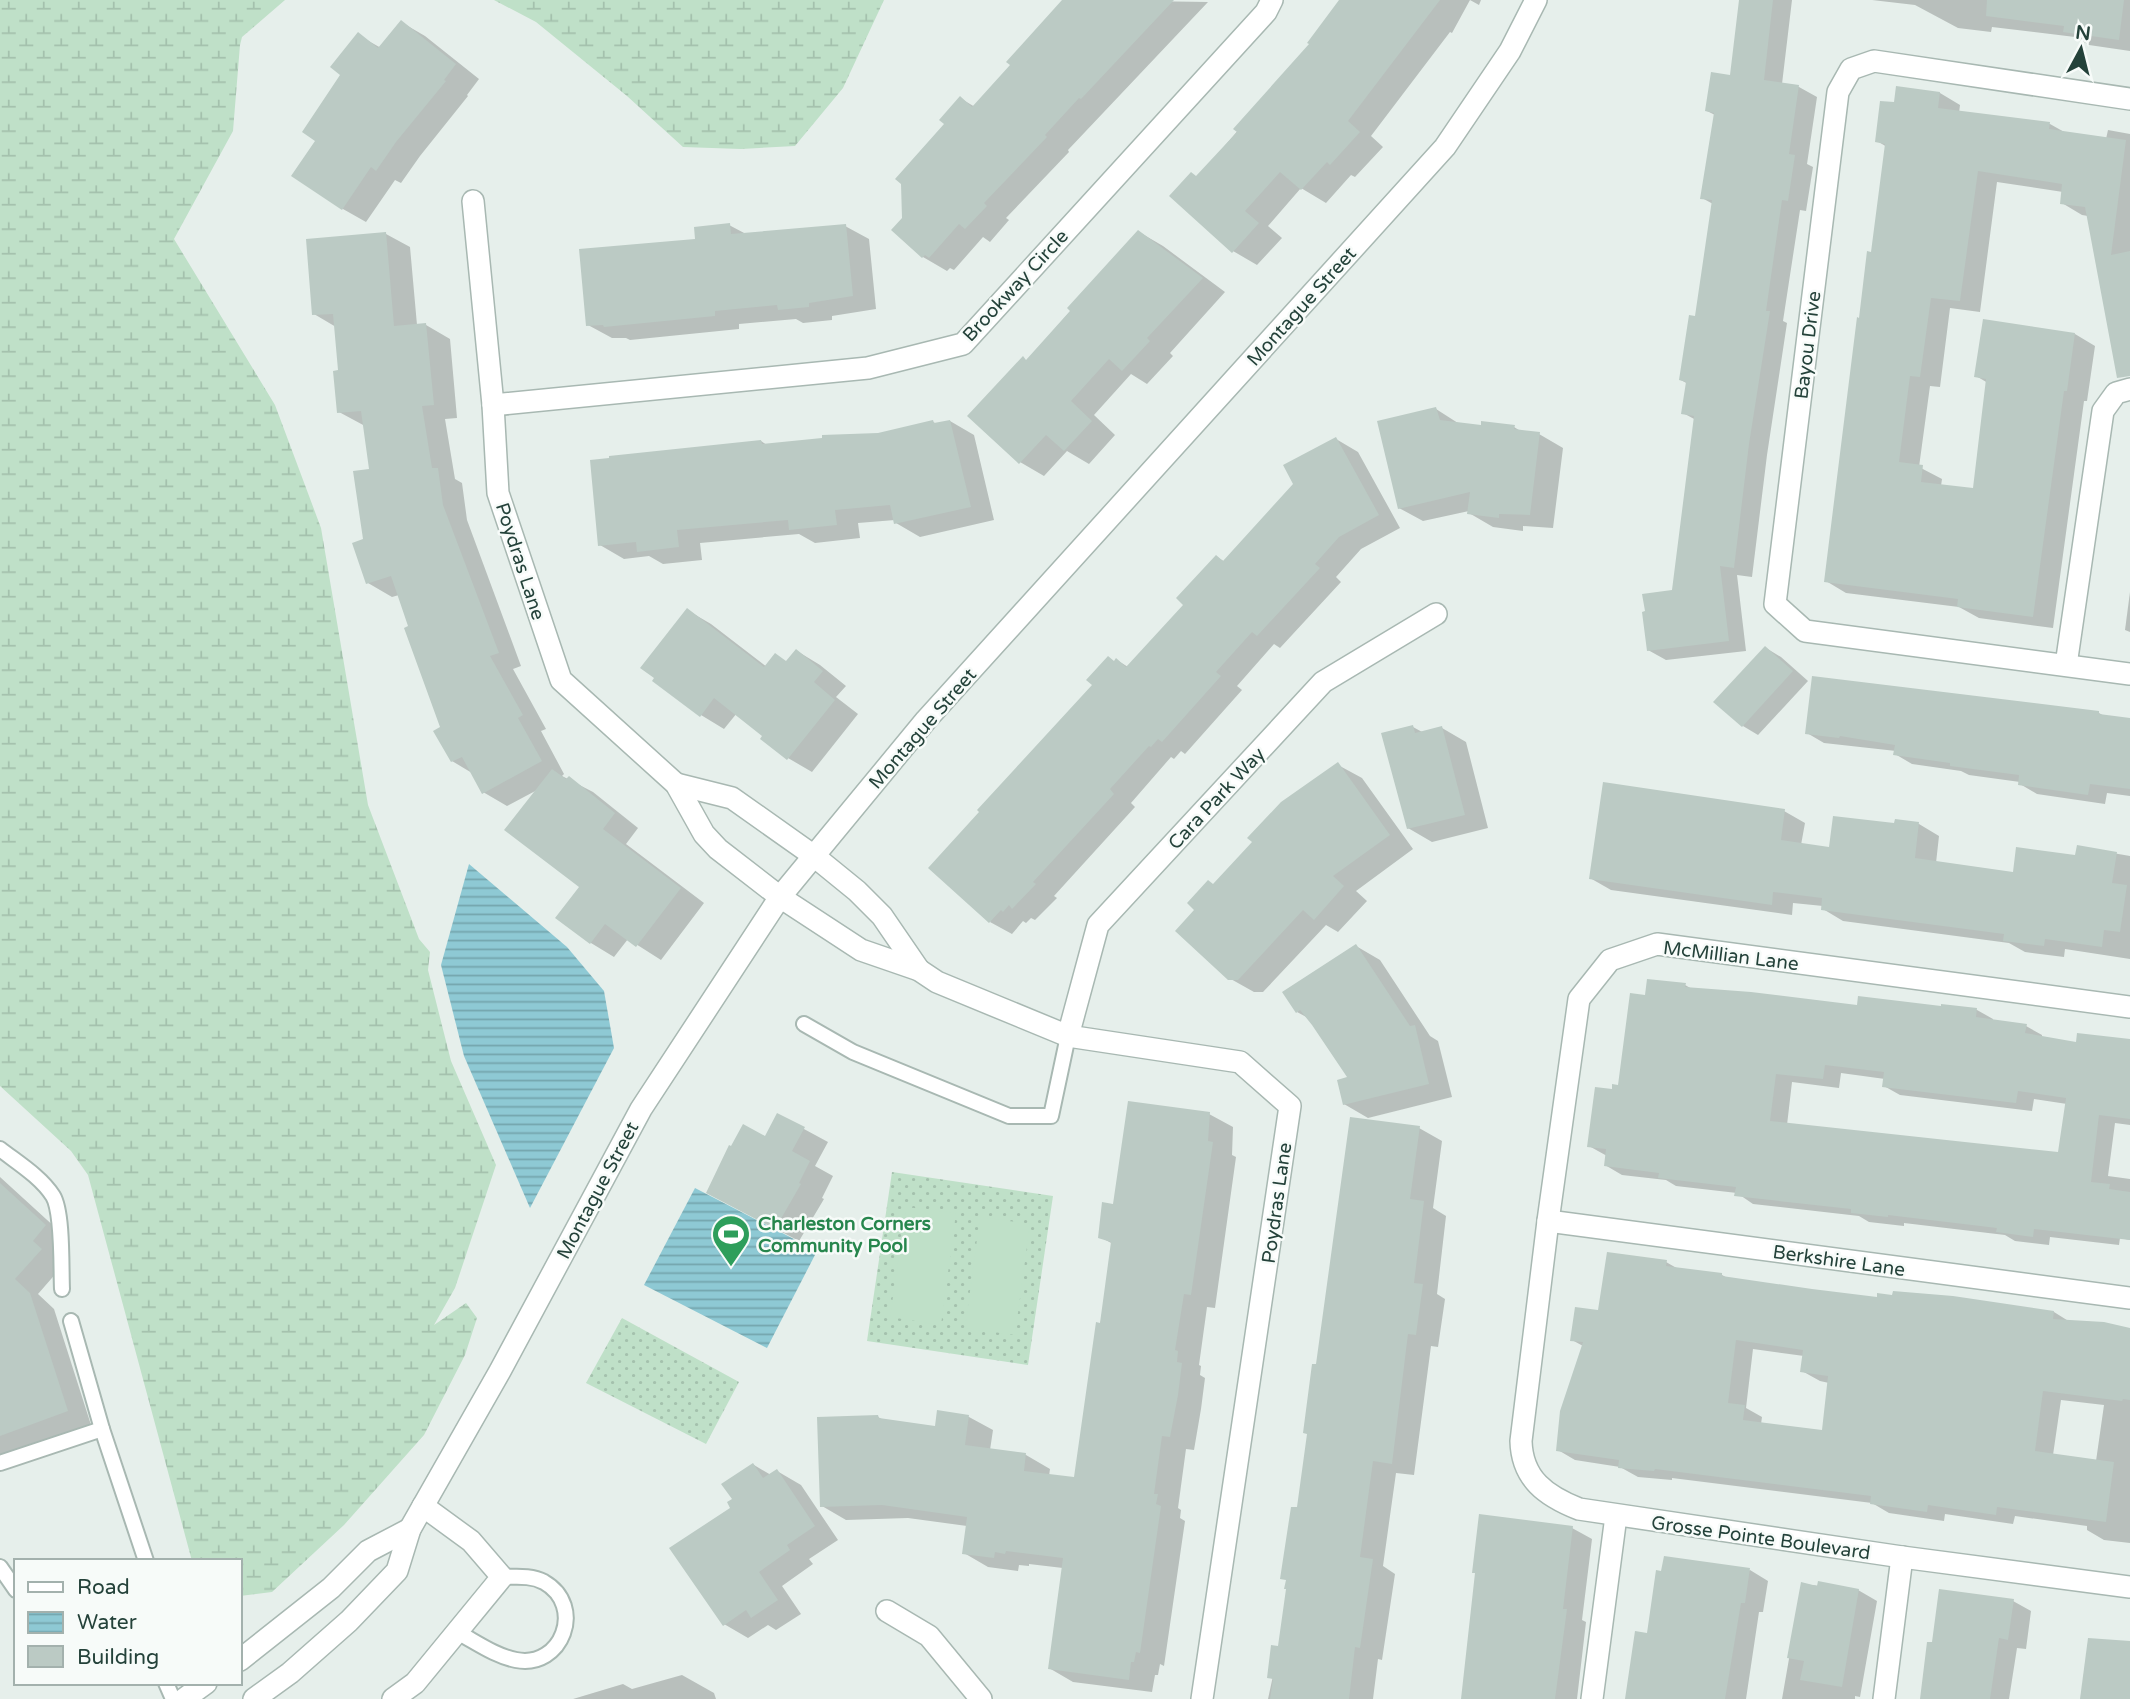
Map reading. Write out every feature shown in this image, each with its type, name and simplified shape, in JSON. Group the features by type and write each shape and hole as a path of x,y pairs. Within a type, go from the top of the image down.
{"street":[{"name":"Brookway Circle","path":"493,405 868,368 963,344 1265,12 1272,0"},
{"name":"Montague Street","path":"254,1699 290,1673 349,1621 397,1571 410,1529 500,1371 641,1109 780,897 926,720 1445,147 1510,51 1536,0"},
{"name":"Bayou Drive","path":"2130,99 1874,61 1851,69 1838,92 1775,604 1805,631 2130,674"},
{"name":"Poydras Lane","path":"473,201 493,405 498,494 561,680 676,784 704,834 718,849 780,897 861,950 919,970 937,982 1068,1036 1240,1062 1290,1107 1202,1699"},
{"path":"2066,665 2103,411 2116,393 2130,389"},
{"name":"Cara Park Way","path":"1068,1036 1098,925 1323,682 1436,614"},
{"name":"Poydras Lane","path":"676,784 732,798 814,856 858,891 882,916 919,970"},
{"name":"McMillian Lane","path":"1533,1350 1580,999 1610,960 1657,944 2130,1007"},
{"name":"Berkshire Lane","path":"1549,1221 2130,1298"},
{"name":"Grosse Pointe Boulevard","path":"1533,1350 1521,1441 1522,1454 1531,1478 1549,1496 1563,1503 1616,1516 2130,1587"},
{"path":"393,1699 415,1683 502,1577 471,1541 423,1506"},
{"path":"1592,1699 1616,1516"},
{"path":"242,1658 331,1588 368,1551 410,1529"},
{"path":"1884,1699 1902,1557"},
{"path":"887,1611 929,1636 981,1699"},
{"path":"184,1699 203,1685"}],"lane":[{"path":"804,1024 853,1052 1009,1116 1051,1116 1068,1036"},
{"path":"0,1149 34,1176 55,1198 61,1238 62,1289"},
{"path":"71,1321 102,1429 145,1559"},
{"path":"0,1463 102,1429"},
{"path":"0,1567 14,1587"},
{"path":"457,1632 500,1655 518,1661 537,1660 551,1653 561,1640 567,1624 565,1606 556,1592 544,1582 525,1576 502,1577"}],"green space":[{"path":"0,0 285,0 242,37 233,131 174,239 275,405 321,528 368,805 419,939 430,952 428,970 451,1061 496,1165 455,1288 434,1325 466,1303 477,1318 465,1355 424,1435 344,1525 272,1592 242,1596 242,1559 191,1559 88,1175 71,1151 0,1086"},
{"path":"494,0 884,0 843,88 795,146 741,149 683,147 627,96 536,22"},
{"path":"892,1172 1053,1196 1028,1365 867,1341"},
{"path":"906,1207 956,1213 941,1325 890,1317"},
{"path":"980,1217 1030,1224 1015,1335 965,1328"},
{"path":"622,1318 739,1382 706,1444 586,1383"}],"water":[{"path":"469,864 567,947 604,991 614,1048 530,1208 464,1056 441,965"},
{"name":"Charleston Corners Community Pool","path":"695,1188 817,1251 767,1348 644,1285"}],"building":[{"path":"1062,0 1174,0 1045,135 1047,137 984,203 987,206 965,229 959,224 929,258 925,255 922,258 891,230 902,218 901,184 895,179 944,124 939,120 960,96 972,107 1010,65 1006,62"},
{"path":"1339,0 1440,0 1348,121 1360,132 1330,165 1327,162 1301,190 1280,172 1245,211 1259,223 1232,253 1169,196 1191,172 1196,176 1237,132 1233,129 1309,44 1307,43"},
{"path":"1739,0 1773,0 1764,80 1799,85 1789,154 1795,155 1788,201 1782,200 1766,311 1770,311 1749,444 1734,568 1720,566 1729,641 1647,651 1642,594 1672,590 1694,416 1681,414 1686,382 1679,380 1689,315 1695,316 1712,200 1700,199 1714,113 1705,111 1711,72 1730,75"},
{"path":"1987,0 2124,0 2119,40 2063,32 2064,26 1986,16"},
{"path":"401,20 456,64 444,80 446,81 376,171 371,167 342,210 291,176 315,141 302,132 340,75 330,67 358,32 378,48"},
{"path":"1896,86 1940,92 1938,108 2050,122 2049,129 2126,140 2111,255 2130,251 2130,376 2117,378 2085,207 2060,204 2062,184 1978,171 1960,301 1931,298 1920,377 1910,376 1899,462 1923,465 1921,482 1973,488 1986,379 1974,377 1983,319 2075,333 2067,391 2064,391 2033,617 1957,607 1958,599 1824,582 1857,317 1859,318 1867,251 1871,252 1885,144 1875,142 1880,101 1894,102"},
{"path":"730,223 731,234 846,224 853,296 809,303 809,307 778,310 777,305 715,311 715,316 604,327 586,326 579,249 695,239 694,227"},
{"path":"1138,230 1203,278 1147,338 1150,341 1122,371 1109,359 1071,401 1092,421 1064,451 1046,435 1019,464 967,416 1023,356 1026,360 1070,311 1067,308"},
{"path":"386,232 394,326 426,323 434,405 422,406 432,468 438,468 443,505 499,653 490,656 523,715 518,718 542,761 482,794 462,757 451,762 433,731 440,727 404,628 408,626 391,576 366,584 352,543 363,539 353,471 369,469 361,411 337,413 333,371 338,370 333,314 312,315 306,239"},
{"path":"1436,407 1440,420 1481,425 1481,421 1515,425 1514,429 1540,432 1530,515 1499,514 1499,518 1467,514 1470,492 1398,509 1377,421"},
{"path":"933,420 934,423 950,420 971,507 894,524 890,505 835,510 837,525 789,530 788,520 677,530 679,547 637,552 636,542 598,546 590,460 761,440 762,444 822,438 822,435 878,433"},
{"path":"1336,437 1379,515 1339,537 1315,564 1320,568 1257,636 1252,632 1216,672 1221,676 1162,742 1158,739 1149,746 1110,789 1114,794 1033,882 1036,884 1012,909 1009,905 989,923 928,868 979,812 977,810 1092,685 1086,680 1108,656 1114,661 1116,658 1126,667 1183,605 1176,598 1216,555 1223,561 1293,484 1283,465"},
{"path":"687,608 764,667 775,653 786,661 796,649 823,671 814,682 835,700 787,760 760,739 762,736 714,698 700,717 652,681 654,678 640,668"},
{"path":"1765,646 1793,671 1742,727 1713,702"},
{"path":"1812,676 2099,711 2099,714 2130,718 2130,789 2090,784 2088,795 2018,785 2019,775 1893,755 1895,745 1840,736 1805,734"},
{"path":"1413,725 1415,733 1442,726 1465,815 1407,829 1381,733"},
{"path":"1338,762 1390,835 1333,876 1344,886 1314,920 1303,910 1238,980 1228,980 1175,931 1194,910 1187,903 1208,880 1213,884 1252,842 1247,838 1281,802"},
{"path":"552,769 566,779 569,776 615,813 603,829 681,888 636,947 605,924 590,944 555,918 579,887 504,830"},
{"path":"1603,782 1785,809 1781,840 1829,847 1833,816 1894,823 1895,819 1919,822 1915,858 2013,872 2016,847 2075,855 2077,845 2117,852 2112,883 2127,885 2120,932 2104,930 2102,947 2045,939 2044,946 2003,941 2004,934 1821,910 1822,898 1773,892 1772,905 1589,879"},
{"path":"1356,944 1410,1026 1415,1025 1429,1084 1343,1105 1337,1080 1347,1077 1312,1025 1300,1010 1296,1013 1282,992"},
{"path":"1647,979 1686,983 1685,987 1857,1005 1858,996 1977,1008 1976,1017 2027,1024 2025,1033 2076,1042 2077,1033 2130,1039 2130,1119 2099,1115 2091,1182 2110,1184 2109,1189 2130,1192 2130,1240 2034,1229 2033,1237 1996,1232 1997,1228 1851,1213 1851,1209 1734,1196 1736,1187 1658,1178 1659,1173 1604,1166 1606,1149 1587,1147 1595,1087 1612,1089 1612,1084 1618,1085 1630,993 1645,995","holes":["1825,1065 1884,1072 1882,1087 2016,1103 2018,1091 2066,1098 2058,1152 1770,1121 1776,1074 1823,1079"]},
{"path":"1128,1101 1210,1112 1208,1141 1213,1142 1191,1295 1184,1294 1175,1350 1178,1351 1177,1362 1182,1363 1178,1395 1170,1437 1162,1436 1154,1494 1158,1494 1156,1504 1161,1506 1140,1653 1136,1652 1134,1662 1131,1662 1129,1680 1048,1669 1063,1558 1006,1551 1005,1554 995,1552 994,1558 962,1554 967,1517 882,1505 820,1507 817,1417 878,1415 879,1418 935,1426 937,1410 969,1415 965,1445 1026,1453 1024,1471 1074,1477 1096,1322 1100,1323 1111,1242 1098,1238 1102,1202 1113,1204"},
{"path":"777,1113 805,1127 792,1151 810,1161 799,1183 801,1184 775,1229 706,1193 729,1145 731,1146 743,1124 765,1136"},
{"path":"1350,1117 1420,1126 1410,1199 1424,1201 1414,1283 1423,1284 1416,1335 1408,1334 1392,1464 1373,1461 1360,1557 1373,1559 1360,1648 1355,1647 1349,1699 1270,1699 1273,1679 1267,1678 1271,1645 1278,1646 1286,1589 1286,1580 1280,1579 1291,1507 1297,1507 1307,1434 1303,1433 1312,1364 1316,1364"},
{"path":"0,1183 46,1225 33,1241 42,1249 15,1279 30,1293 68,1411 0,1436"},
{"path":"1607,1252 1667,1260 1666,1266 1722,1273 1722,1276 1877,1297 1877,1293 1892,1295 1893,1291 1953,1296 2054,1311 2053,1319 2104,1322 2130,1328 2130,1400 2043,1391 2035,1451 2114,1462 2106,1522 1997,1507 1996,1515 1928,1505 1927,1512 1870,1504 1871,1496 1655,1469 1618,1468 1619,1460 1556,1451 1560,1411 1583,1342 1570,1341 1575,1307 1598,1310","holes":["1736,1340 1803,1350 1800,1372 1828,1376 1822,1430 1743,1420 1745,1405 1728,1403"]},
{"path":"753,1463 763,1478 777,1469 815,1526 787,1545 790,1550 759,1572 778,1600 751,1618 746,1610 723,1626 669,1548 730,1508 727,1502 732,1499 721,1484"},
{"path":"1479,1514 1573,1526 1563,1609 1567,1609 1555,1699 1461,1699"},
{"path":"1664,1556 1750,1568 1745,1603 1741,1603 1725,1699 1625,1699 1635,1631 1647,1633 1656,1570 1661,1571"},
{"path":"1818,1581 1859,1589 1842,1687 1800,1680 1804,1661 1787,1658 1801,1582 1817,1586"},
{"path":"1939,1589 2014,1599 2008,1640 1999,1638 1990,1699 1920,1699 1927,1642 1932,1642"},
{"path":"2088,1638 2130,1641 2130,1699 2080,1699"}],"place":[{"name":"Charleston Corners Community Pool","path":"731,1268"}]}
